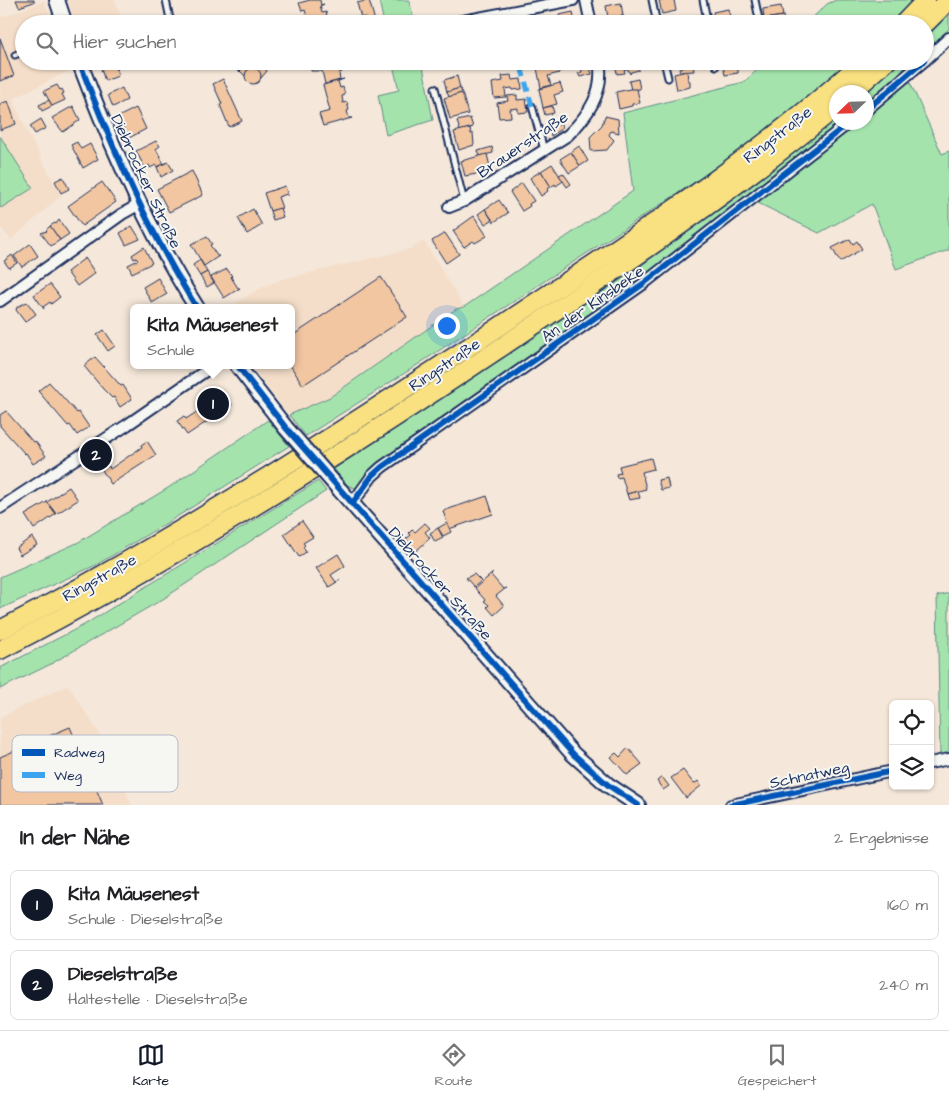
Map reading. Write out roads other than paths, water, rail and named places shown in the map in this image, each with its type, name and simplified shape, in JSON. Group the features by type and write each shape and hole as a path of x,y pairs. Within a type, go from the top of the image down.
{"highway":[{"path":"912,15 926,0"},
{"path":"934,15 948,0"},
{"name":"Ringstraße","path":"0,630 70,594 178,532 274,474 427,375 676,208 741,162 792,123 853,70"},
{"path":"860,85 877,70"},
{"name":"Ringstraße","path":"0,650 79,609 186,548 366,437 680,225 752,174 829,113"}],"main road":[{"path":"57,0 62,15"},
{"name":"Diebrocker Straße","path":"83,70 140,204 195,304"},
{"name":"Diebrocker Straße","path":"240,369 286,428 573,754 608,785 638,805"}],"street":[{"path":"494,15 573,0"},
{"path":"586,0 589,15"},
{"path":"934,51 949,38"},
{"name":"Brauerstraße","path":"448,207 464,201 568,134 589,112 595,100 599,84 599,70"},
{"path":"874,103 912,70"},
{"name":"An der Kinsbeke","path":"352,504 372,476 382,467 644,284 840,130"},
{"path":"0,301 122,214 140,204"},
{"path":"0,508 208,369"},
{"path":"934,762 949,759"},
{"name":"Schnatweg","path":"732,805 889,772"}],"lane":[{"path":"166,0 169,15"},
{"path":"652,0 655,15"},
{"path":"703,0 706,15"},
{"path":"755,0 758,15"},
{"path":"666,70 668,78"},
{"path":"435,88 464,201"},
{"path":"532,106 544,150"}],"place":[{"name":"Kita Mäusenest","path":"213,404"},
{"name":"Dieselstraße","path":"96,455"}]}
